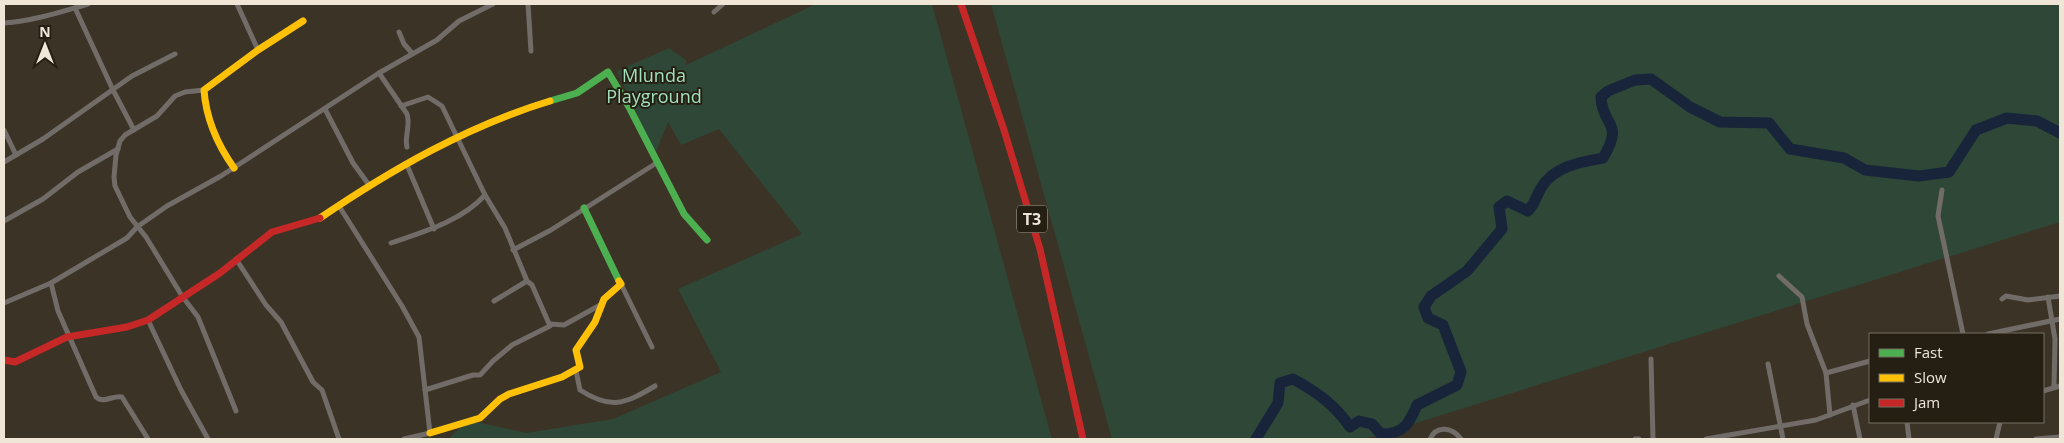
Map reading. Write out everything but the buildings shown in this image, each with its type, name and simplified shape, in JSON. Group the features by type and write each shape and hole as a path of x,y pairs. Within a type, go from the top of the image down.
{"main road":[{"name":"T3","path":"961,4 1004,130 1040,249 1083,439"},
{"path":"234,168 218,146 204,90 258,50 304,21"},
{"path":"4,360 15,362 70,336 126,327 148,320 182,296 220,273 236,258 272,232 319,219 369,185 459,137 534,106 577,93 608,72 658,162 684,214 707,240"},
{"path":"430,433 480,418 487,414 500,399 580,367 576,350 591,329 604,299 622,284 584,208"}],"street":[{"path":"4,22 30,20 88,4"},
{"path":"237,4 258,50"},
{"path":"4,303 51,283 126,238 137,227 167,206 234,168 379,73 437,40 468,15 493,4"},
{"path":"528,4 531,51"},
{"path":"714,12 724,4"},
{"path":"75,8 112,90 134,130"},
{"path":"399,32 404,44 412,53"},
{"path":"4,162 43,139 132,76 175,54"},
{"path":"379,73 409,120 405,140 407,147"},
{"path":"204,90 185,92 176,96 158,116 125,135 114,163 115,186 137,227 146,237 182,296 198,317 236,411"},
{"path":"401,106 417,99 432,98 442,106 459,137 485,195 505,228 527,281 532,285 550,324"},
{"path":"325,109 353,163 369,185"},
{"path":"4,130 16,155"},
{"path":"4,221 43,199 78,172 118,149"},
{"path":"513,250 551,230 658,162"},
{"path":"407,165 434,229"},
{"path":"1942,190 1938,216 1963,333"},
{"path":"392,244 434,229 461,213 485,195"},
{"path":"339,206 402,306 419,337 430,433 404,439"},
{"path":"236,258 266,305 281,322 313,382 322,390 339,439"},
{"path":"1778,276 1802,297 1807,324 1826,373 1830,415"},
{"path":"494,301 527,281"},
{"path":"51,283 58,312 96,397 103,400 116,396 122,397 148,439"},
{"path":"622,284 652,347"},
{"path":"2002,299 2006,296 2032,300 2060,296"},
{"path":"2048,297 2055,339 2054,386"},
{"path":"550,324 564,325 603,304"},
{"path":"1993,333 2060,319"},
{"path":"148,320 181,390 208,439"},
{"path":"426,390 480,375 512,345 548,328 550,324"},
{"path":"1651,359 1653,439"},
{"path":"1826,373 1869,361"},
{"path":"1768,364 1783,439"},
{"path":"576,370 580,390 611,404 628,401 655,386"},
{"path":"2044,391 2054,386 2060,386"},
{"path":"1706,439 1816,420 1869,400"},
{"path":"1853,405 1860,439"},
{"path":"1906,423 1909,439"},
{"path":"1996,439 2000,423"},
{"path":"1430,439 1434,433 1446,429 1454,431 1461,439"},
{"path":"2036,439 2060,436"},
{"path":"1635,439 1640,439"}],"green space":[{"name":"Mlunda Playground","path":"816,4 932,4 1052,439 448,439 468,420 526,433 613,419 721,372 678,289 802,234 719,129 681,145 668,122 655,154 617,71 669,48 686,60 686,65"},
{"path":"991,4 2060,4 2060,222 1365,439 1112,439"}],"waterway":[{"path":"1256,439 1278,403 1280,383 1293,379 1325,400 1350,427 1359,421 1372,424 1381,434 1389,434 1405,427 1417,405 1457,385 1461,372 1443,325 1428,318 1424,307 1431,296 1467,271 1502,229 1499,207 1507,201 1528,211 1546,181 1560,170 1585,161 1603,158 1612,137 1612,130 1602,107 1601,97 1608,91 1635,80 1651,79 1690,107 1720,122 1769,123 1790,149 1844,158 1865,170 1919,176 1949,172 1976,130 2007,118 2037,121 2060,133"}],"traffic: fast":[{"path":"550,101 577,93 608,72 629,107 684,214 707,240"},
{"path":"584,208 619,281"}],"traffic: slow":[{"path":"234,168 222,150 213,131 207,111 204,90 258,50 303,21"},
{"path":"320,218 402,166 459,136 519,111 550,101"},
{"path":"430,433 480,418 500,399 509,394 562,377 580,367 576,350 595,322 604,299 621,284 619,281"}],"traffic: jam":[{"path":"961,4 1004,130 1040,249 1083,439"},
{"path":"4,360 15,362 67,337 127,327 148,320 220,273 272,232 320,218"}]}
